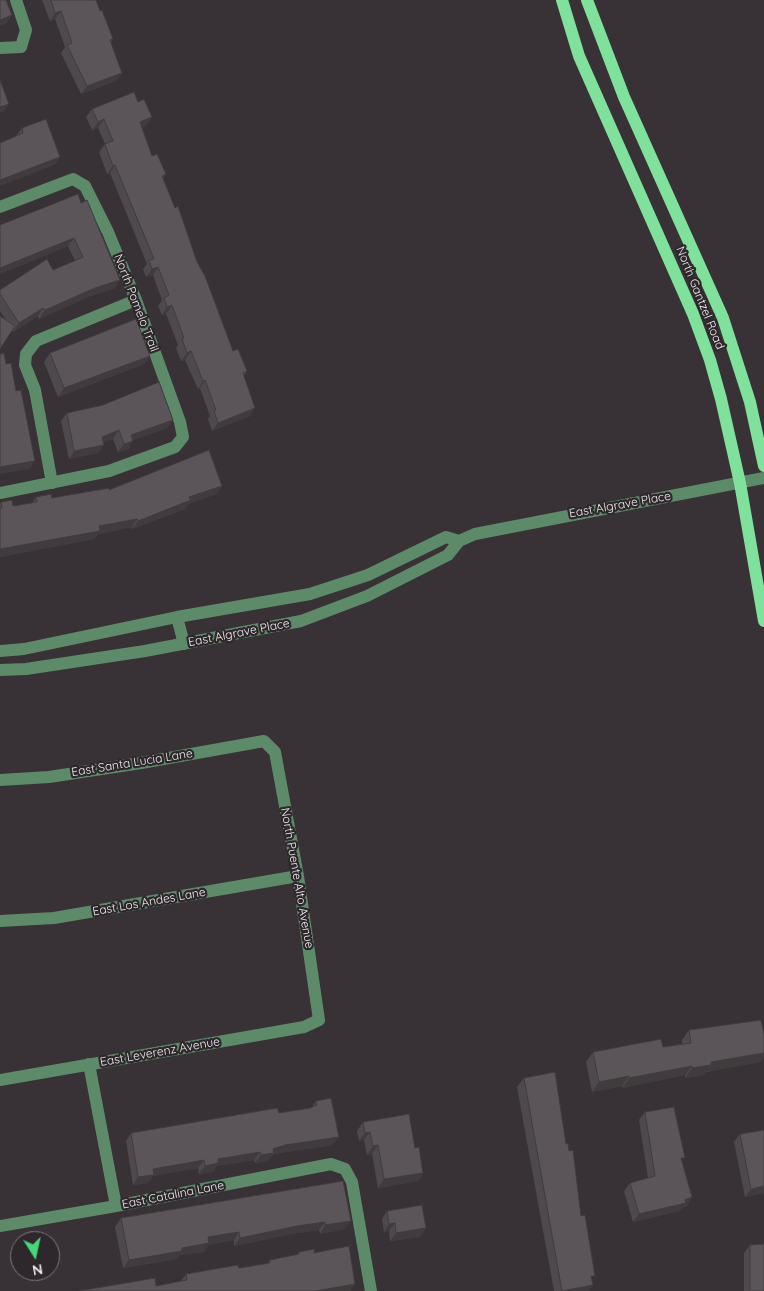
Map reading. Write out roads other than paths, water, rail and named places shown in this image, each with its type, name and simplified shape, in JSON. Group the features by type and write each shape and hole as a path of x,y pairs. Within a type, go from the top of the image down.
{"main road":[{"name":"North Gantzel Road","path":"562,0 579,56 693,314 721,399 740,483 764,621"},
{"name":"North Gantzel Road","path":"587,0 614,73 723,318 750,402 764,466"}],"street":[{"path":"0,48 21,47 26,30 16,0"},
{"name":"North Pomelo Trail","path":"0,207 73,179 85,186 108,232 136,300 180,422 183,436 175,448 147,459 109,471 52,483"},
{"path":"0,493 52,483 36,390 25,364 26,354 36,341 136,300"},
{"name":"East Algrave Place","path":"0,670 26,669 184,644 294,622 340,608 448,555 459,541 475,534 758,479"},
{"name":"East Algrave Place","path":"0,651 24,649 177,617 289,598 333,588 381,569 446,537 459,541"},
{"path":"177,617 184,644"},
{"name":"East Santa Lucia Lane","path":"0,780 49,777 264,741"},
{"name":"North Puente Alto Avenue","path":"264,741 275,752 298,876 319,1020"},
{"name":"East Los Andes Lane","path":"0,921 86,914 298,876"},
{"name":"East Leverenz Avenue","path":"0,1080 304,1027 319,1020"},
{"path":"89,1064 116,1206"},
{"name":"East Catalina Lane","path":"0,1226 116,1206 331,1164 345,1169 352,1182 371,1291"}]}
